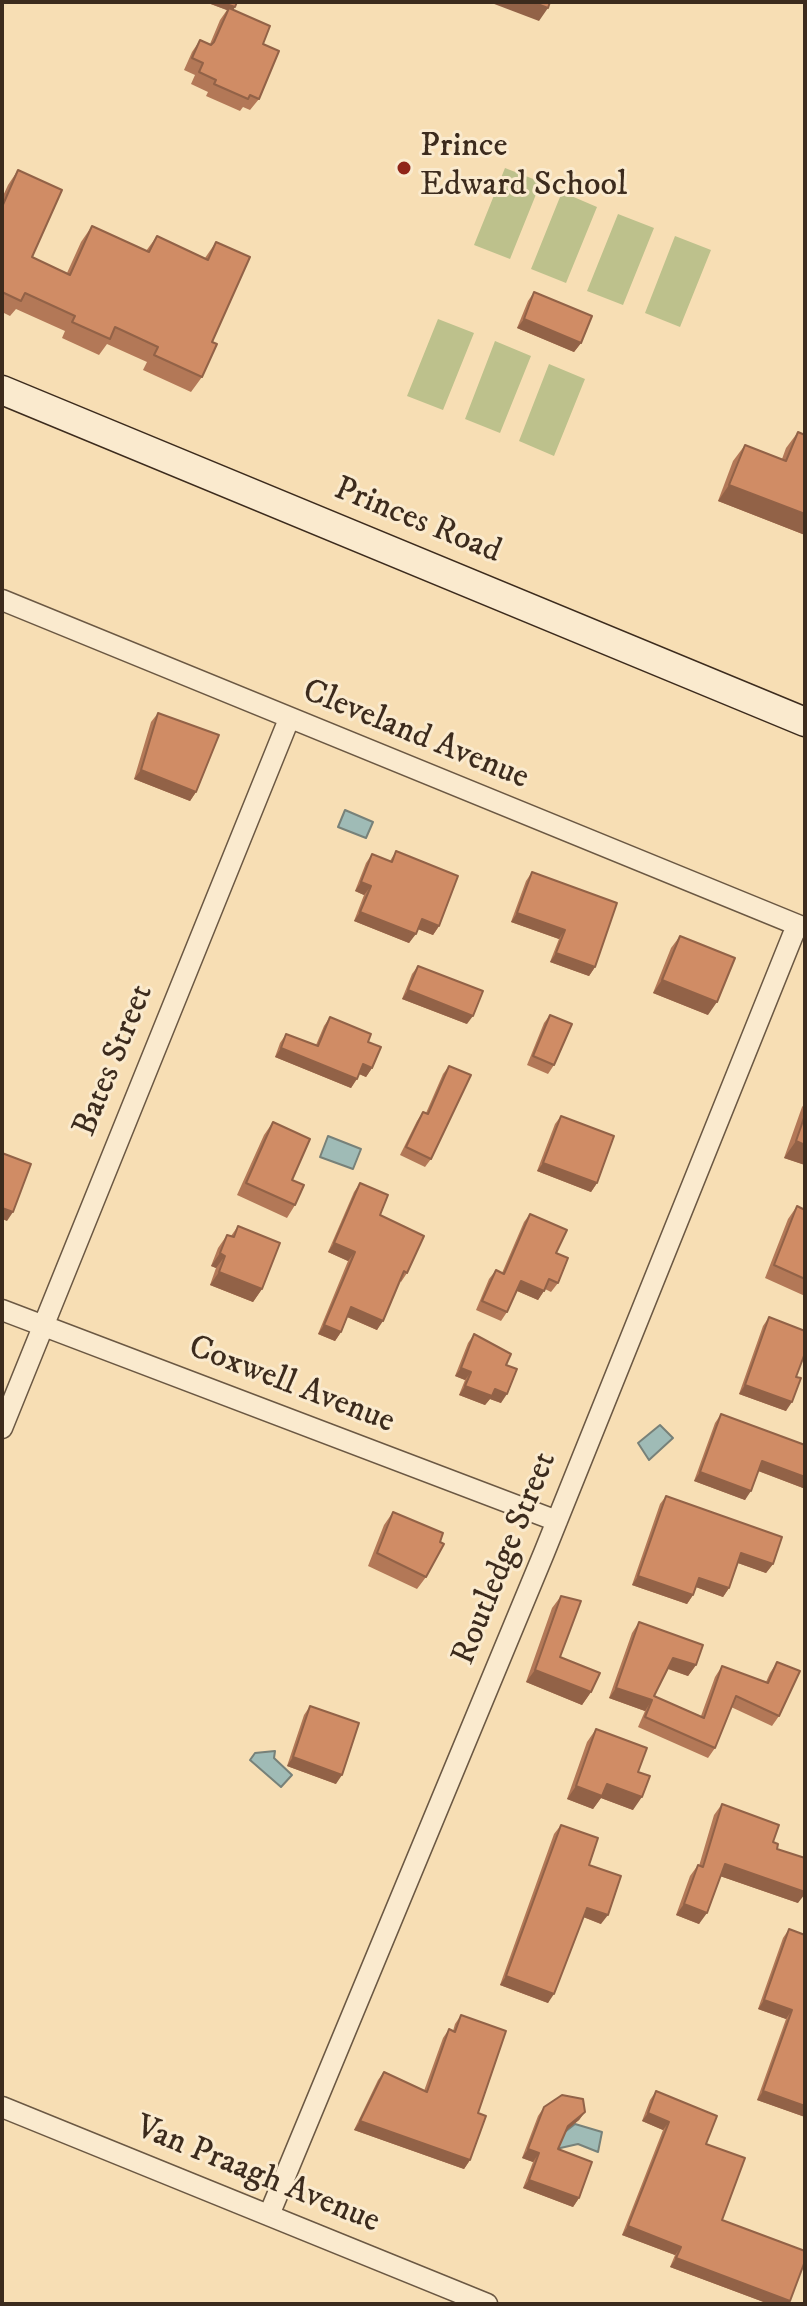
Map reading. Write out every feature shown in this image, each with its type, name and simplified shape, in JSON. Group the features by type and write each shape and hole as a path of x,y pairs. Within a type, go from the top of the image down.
{"main road":[{"name":"Princes Road","path":"2,390 805,722"}],"street":[{"name":"Cleveland Avenue","path":"2,600 801,927"},
{"name":"Bates Street","path":"2,1428 289,719"},
{"name":"Routledge Street","path":"269,2215 801,927"},
{"name":"Coxwell Avenue","path":"2,1310 557,1521"},
{"name":"Van Praagh Avenue","path":"2,2107 487,2304"}],"green space":[{"path":"505,168 541,182 510,259 474,245"},
{"path":"562,192 597,207 566,283 531,269"},
{"path":"618,214 654,228 623,305 587,291"},
{"path":"675,236 711,250 680,327 645,313"},
{"path":"438,319 474,333 443,410 407,396"},
{"path":"495,341 531,356 500,433 465,419"},
{"path":"549,364 585,379 554,456 519,441"}],"water":[{"path":"345,810 373,822 366,838 338,827"},
{"path":"328,1136 361,1149 353,1169 320,1157"},
{"path":"660,1425 673,1438 649,1460 638,1443"},
{"path":"275,1751 274,1758 292,1775 281,1787 250,1760 255,1753"},
{"path":"575,2124 602,2132 598,2152 578,2144 556,2149 561,2135"}],"building":[{"path":"220,2 237,2 235,7"},
{"path":"532,2 550,2 548,8"},
{"path":"229,8 270,26 263,44 279,51 259,99 250,95 248,99 214,84 216,80 199,72 203,63 192,58 200,40 211,45 214,42"},
{"path":"18,170 62,190 32,257 70,275 92,226 149,252 157,236 208,260 216,242 250,257 212,342 217,344 202,377 154,355 158,347 115,327 110,339 72,322 75,316 25,293 21,301 2,292 2,207"},
{"path":"534,292 592,316 581,343 524,319"},
{"path":"798,432 805,435 805,514 729,485 745,445 786,461"},
{"path":"158,713 219,735 196,792 141,770"},
{"path":"396,851 458,876 439,926 422,919 416,934 360,912 371,886 361,882 372,854 392,862"},
{"path":"532,872 617,903 595,967 556,953 565,930 517,913"},
{"path":"680,936 735,958 717,1002 662,980"},
{"path":"418,966 483,991 473,1016 408,990"},
{"path":"550,1015 572,1024 554,1065 533,1056"},
{"path":"330,1017 371,1034 368,1042 381,1047 372,1068 363,1064 357,1079 281,1048 286,1034 318,1046"},
{"path":"449,1066 471,1075 431,1159 406,1147 423,1112 428,1114"},
{"path":"805,1115 805,1145 796,1141"},
{"path":"561,1116 614,1136 597,1183 543,1163"},
{"path":"273,1122 310,1139 292,1180 304,1185 295,1205 246,1183"},
{"path":"2,1153 31,1164 13,1212 2,1208"},
{"path":"360,1183 388,1195 380,1215 424,1236 407,1273 404,1271 383,1321 351,1307 341,1332 324,1325 355,1252 334,1243"},
{"path":"797,1206 805,1210 805,1279 774,1265"},
{"path":"530,1214 567,1230 556,1253 568,1258 558,1283 549,1279 544,1291 521,1281 507,1312 482,1301 496,1270 504,1274"},
{"path":"238,1226 280,1243 262,1289 219,1272 225,1256 220,1253 227,1235 234,1237"},
{"path":"769,1317 805,1331 805,1353 796,1377 801,1378 792,1402 745,1385"},
{"path":"474,1334 511,1354 506,1365 517,1369 507,1394 495,1389 492,1396 465,1386 471,1372 461,1368"},
{"path":"721,1414 805,1445 805,1477 762,1461 751,1491 700,1472"},
{"path":"666,1496 782,1537 773,1564 741,1553 729,1588 699,1578 693,1595 638,1576"},
{"path":"393,1512 443,1533 440,1542 444,1544 426,1577 377,1553"},
{"path":"561,1596 581,1601 560,1657 600,1673 591,1692 535,1670"},
{"path":"639,1622 703,1645 696,1665 673,1658 654,1696 704,1718 722,1666 768,1683 777,1662 800,1671 779,1716 736,1696 715,1748 645,1717 652,1700 616,1688"},
{"path":"310,1706 359,1723 342,1775 293,1757"},
{"path":"596,1729 647,1748 638,1772 650,1776 642,1797 607,1784 602,1796 576,1786"},
{"path":"722,1804 779,1825 773,1842 778,1844 777,1849 805,1858 805,1892 725,1864 707,1913 684,1904 698,1865 703,1867"},
{"path":"561,1825 598,1838 589,1865 621,1876 608,1915 587,1908 554,1994 506,1976"},
{"path":"789,1929 805,1935 805,2106 763,2091 792,2010 764,2000"},
{"path":"461,2015 506,2031 478,2113 486,2116 470,2160 360,2121 384,2072 427,2092 449,2029 455,2032"},
{"path":"656,2091 717,2116 706,2144 745,2158 722,2220 805,2251 805,2261 790,2301 676,2258 681,2247 628,2226 669,2122 648,2113"},
{"path":"562,2095 583,2099 585,2112 568,2126 558,2149 592,2162 579,2198 529,2180 539,2153 528,2149 544,2107"}],"place":[{"name":"Prince Edward School","path":"404,168"}]}
